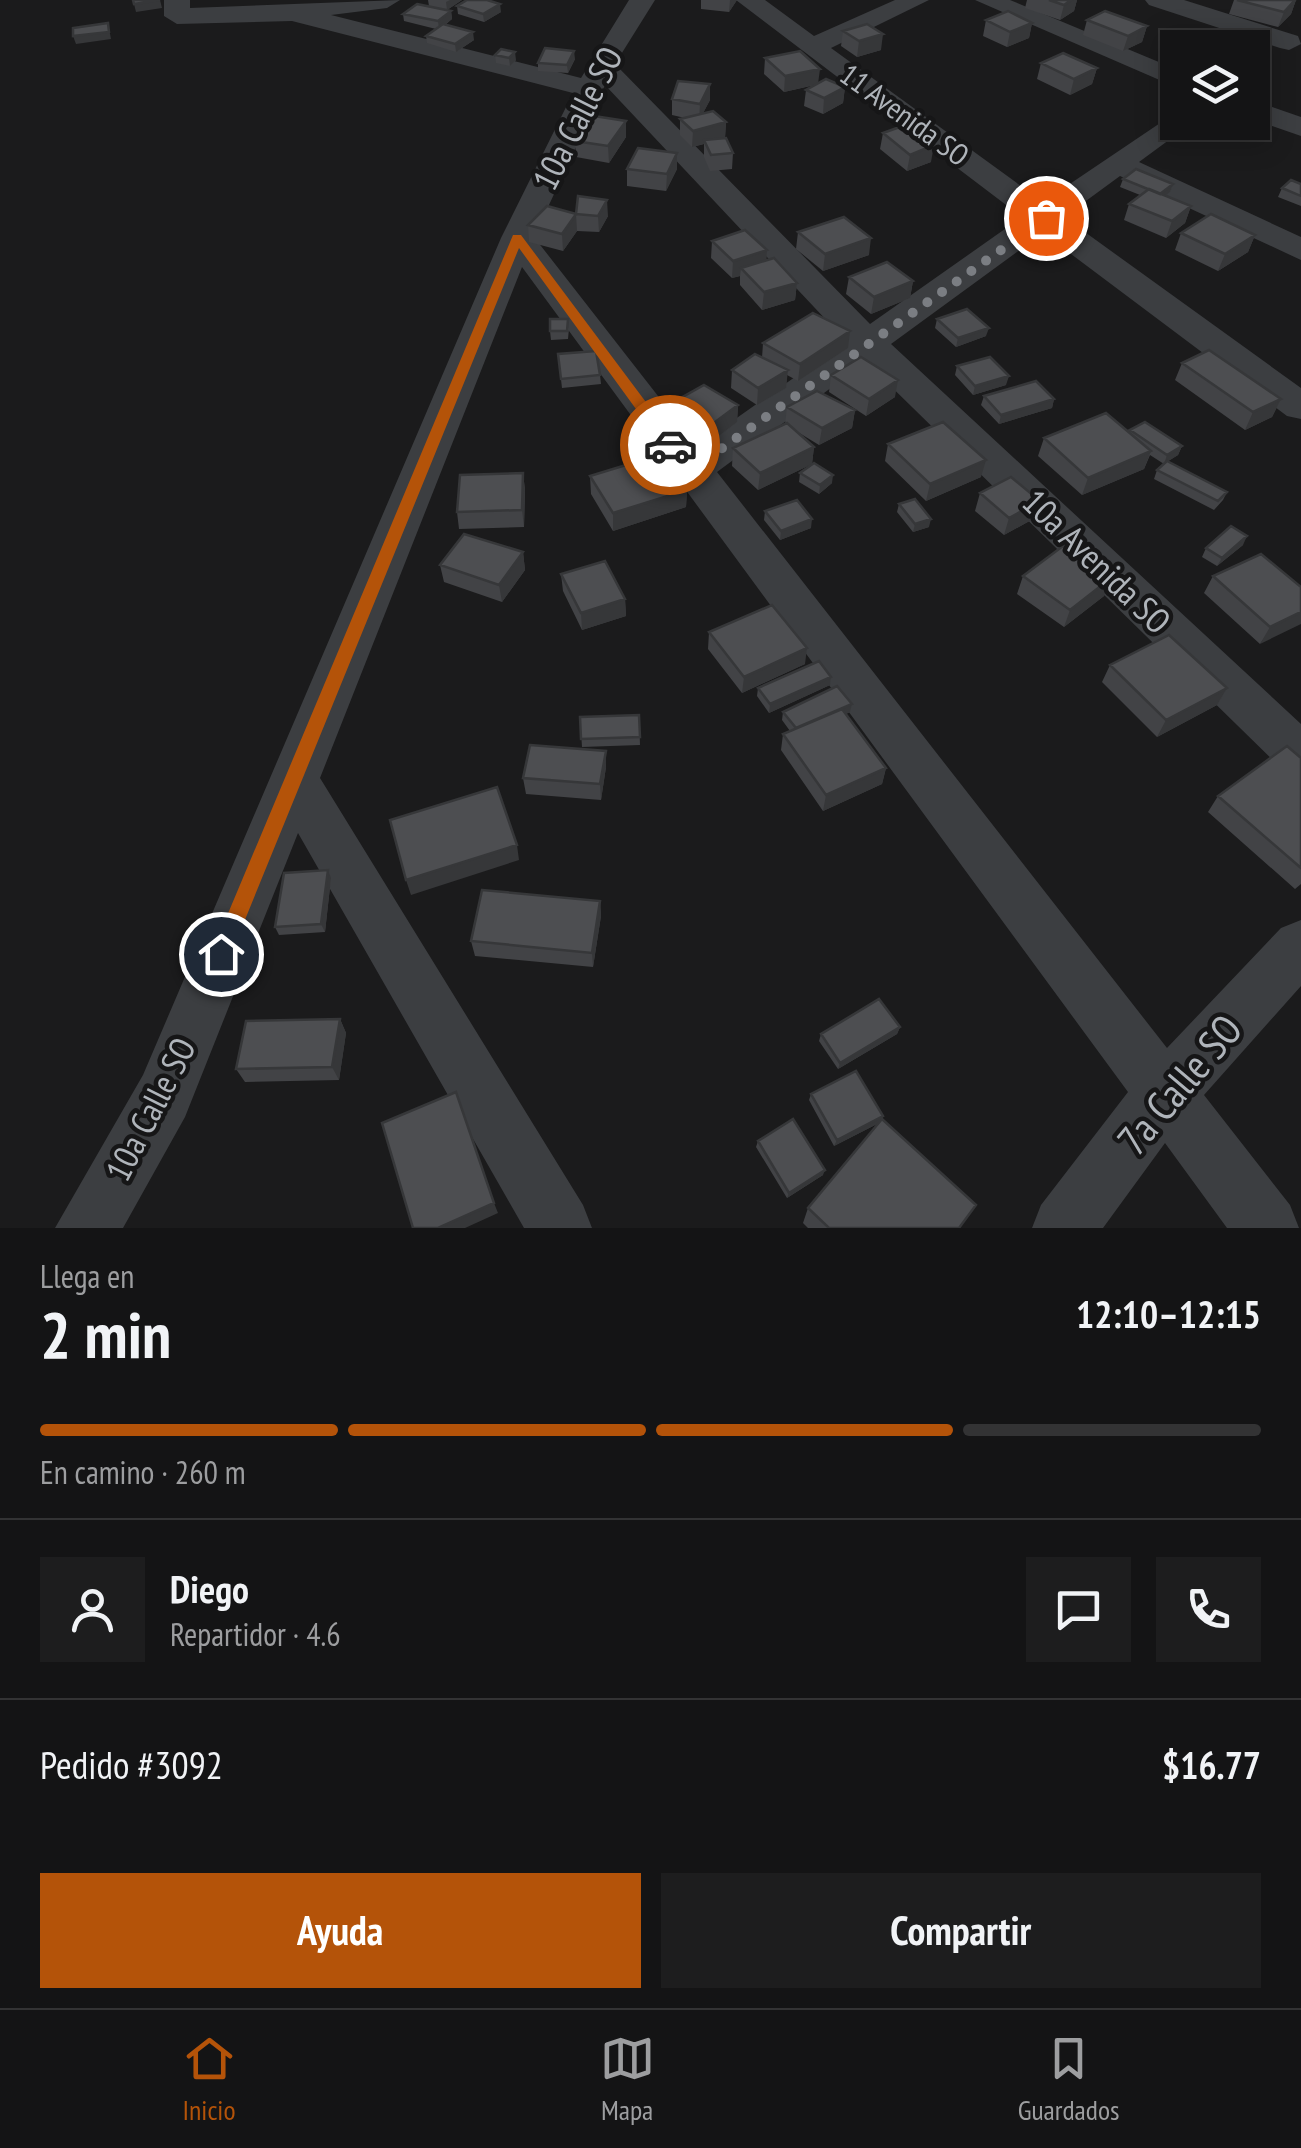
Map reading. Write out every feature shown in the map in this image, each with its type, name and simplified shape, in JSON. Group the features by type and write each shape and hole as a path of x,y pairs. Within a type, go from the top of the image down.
{"street":[{"path":"177,0 177,16 293,12 387,0"},
{"name":"10a Calle SO","path":"87,1228 164,1096 517,238 595,76 642,0"},
{"name":"11 Avenida SO","path":"749,0 1301,407"},
{"path":"813,46 916,0"},
{"path":"988,0 1160,72"},
{"path":"1158,0 1295,38"},
{"path":"293,12 382,39 595,76"},
{"path":"1270,54 1295,38"},
{"name":"10a Avenida SO","path":"595,76 1301,755"},
{"path":"1270,116 1301,127"},
{"path":"690,471 1160,133"},
{"path":"1118,164 1301,250"},
{"path":"517,238 1267,1228"},
{"path":"293,778 560,1228"},
{"name":"7a Calle SO","path":"1064,1228 1163,1095 1301,946"}],"building":[{"path":"467,0 500,4 483,14 457,6"},
{"path":"1237,0 1295,0 1284,12"},
{"path":"417,4 451,11 438,21 403,14"},
{"path":"1008,11 1032,23 1010,32 986,20"},
{"path":"1105,11 1147,26 1128,36 1087,20"},
{"path":"108,23 109,32 73,36 73,28"},
{"path":"443,24 473,32 455,44 426,36"},
{"path":"867,24 883,34 859,41 843,31"},
{"path":"545,48 574,51 567,65 538,63"},
{"path":"501,49 515,52 509,58 495,55"},
{"path":"800,51 820,69 785,76 765,58"},
{"path":"1063,53 1097,68 1074,79 1041,63"},
{"path":"826,79 845,87 824,98 806,90"},
{"path":"678,81 710,84 700,104 672,99"},
{"path":"713,111 726,122 693,131 680,119"},
{"path":"594,116 626,121 608,146 575,141"},
{"path":"908,124 934,145 910,155 883,133"},
{"path":"726,138 733,153 711,155 704,140"},
{"path":"638,148 677,153 667,174 627,169"},
{"path":"1136,169 1173,184 1160,194 1123,179"},
{"path":"1291,180 1301,184 1301,196 1282,188"},
{"path":"1149,189 1191,206 1172,221 1129,204"},
{"path":"578,196 607,200 598,216 576,214"},
{"path":"547,206 576,214 562,234 528,225"},
{"path":"1211,214 1255,235 1225,254 1181,233"},
{"path":"844,217 871,238 825,254 798,232"},
{"path":"745,230 767,250 733,261 712,241"},
{"path":"774,258 797,283 764,292 741,268"},
{"path":"887,262 913,281 874,297 849,277"},
{"path":"967,309 989,328 958,338 937,319"},
{"path":"813,313 850,331 800,364 763,343"},
{"path":"550,319 568,319 567,331 550,331"},
{"path":"1209,350 1281,399 1253,412 1182,363"},
{"path":"596,351 600,375 561,379 558,354"},
{"path":"755,354 788,370 758,388 732,370"},
{"path":"861,357 898,380 869,399 831,375"},
{"path":"990,357 1009,376 975,386 957,366"},
{"path":"1036,381 1054,399 1001,415 984,396"},
{"path":"704,385 738,405 707,428 672,403"},
{"path":"817,391 855,410 822,428 787,407"},
{"path":"1106,413 1151,451 1088,478 1044,438"},
{"path":"943,422 986,460 930,484 888,444"},
{"path":"1145,422 1182,446 1167,455 1130,430"},
{"path":"787,423 814,447 760,473 733,448"},
{"path":"662,454 687,490 613,513 590,476"},
{"path":"1167,461 1227,492 1218,501 1157,470"},
{"path":"814,463 833,475 820,485 800,473"},
{"path":"523,473 522,510 457,512 460,475"},
{"path":"1011,477 1040,501 1009,518 980,493"},
{"path":"915,499 931,519 915,524 899,504"},
{"path":"797,500 812,519 781,531 765,511"},
{"path":"1231,526 1247,536 1222,558 1206,548"},
{"path":"464,534 523,552 499,585 440,565"},
{"path":"1063,546 1111,578 1070,610 1023,576"},
{"path":"1261,554 1301,587 1301,612 1270,627 1213,576"},
{"path":"605,561 625,599 581,613 561,574"},
{"path":"772,605 807,648 744,677 709,632"},
{"path":"1169,635 1227,688 1166,720 1110,665"},
{"path":"819,661 831,677 770,704 758,688"},
{"path":"837,686 852,704 796,728 783,712"},
{"path":"842,709 886,768 826,795 783,734"},
{"path":"639,715 640,737 581,739 580,717"},
{"path":"530,745 606,751 600,784 523,778"},
{"path":"1287,746 1301,758 1301,868 1218,796"},
{"path":"497,787 517,845 406,880 390,820"},
{"path":"328,870 321,924 275,927 284,873"},
{"path":"482,890 600,901 592,953 471,941"},
{"path":"879,999 900,1027 840,1063 821,1034"},
{"path":"340,1019 332,1067 236,1069 246,1021"},
{"path":"856,1071 883,1116 837,1140 811,1094"},
{"path":"456,1092 494,1203 438,1228 413,1228 382,1123"},
{"path":"793,1119 825,1170 789,1193 758,1141"},
{"path":"882,1119 976,1205 959,1228 829,1228 808,1208"}],"way so far":[{"path":"670,445 690,471 1046,218"}],"route":[{"path":"221,954 517,238 670,445"}]}
